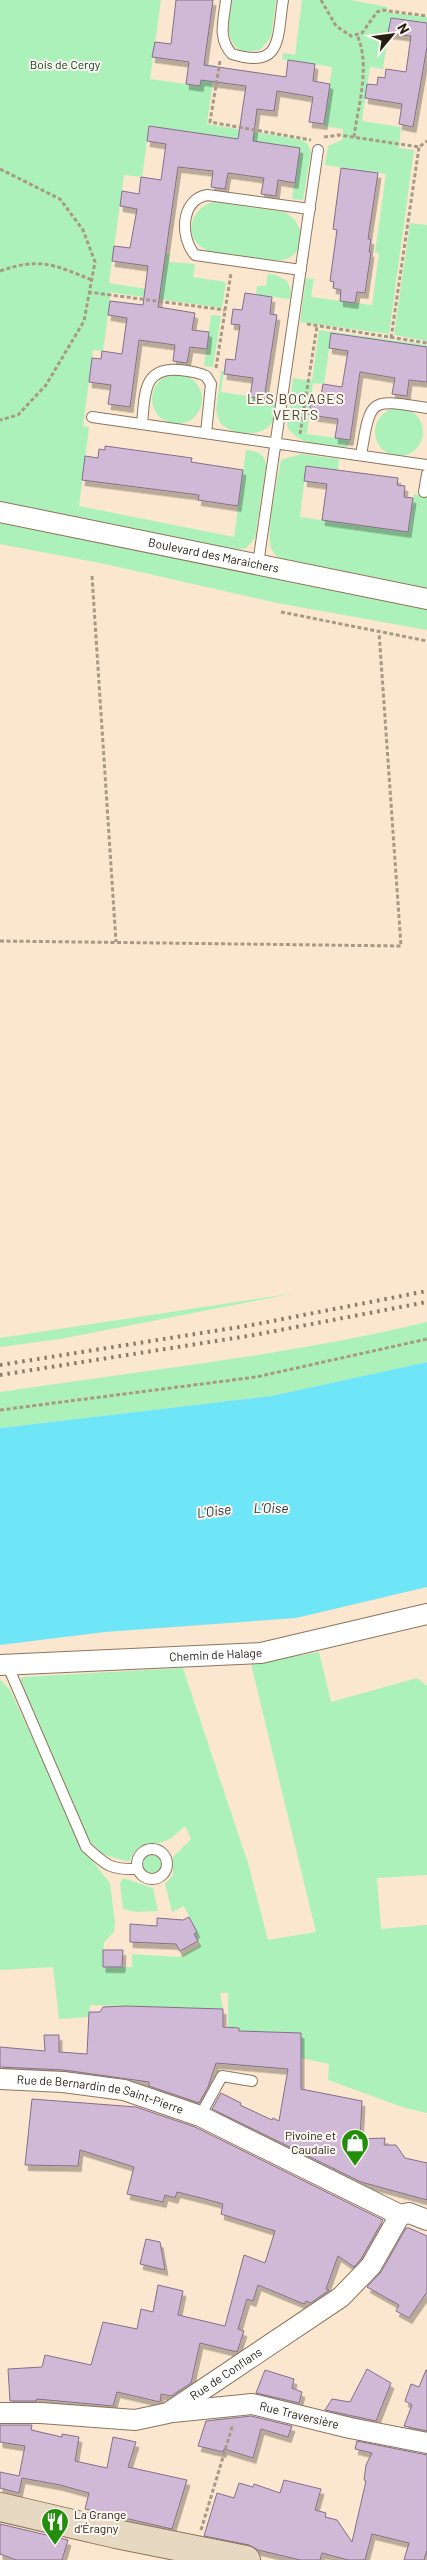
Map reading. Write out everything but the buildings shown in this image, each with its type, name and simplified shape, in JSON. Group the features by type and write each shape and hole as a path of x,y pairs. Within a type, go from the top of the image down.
{"main road":[{"path":"0,2507 116,2534 246,2560"},
{"path":"116,2534 190,2560"}],"street":[{"name":"Boulevard des Maraichers","path":"0,512 427,599"},
{"name":"Chemin de Halage","path":"3,1664 261,1653 427,1614"},
{"name":"Rue de Bernardin de Saint-Pierre","path":"0,2079 63,2082 124,2090 200,2116 400,2215 409,2213 427,2220"},
{"name":"Rue de Conflans","path":"0,2413 41,2412 134,2420 168,2413 341,2297 371,2266 400,2215"},
{"name":"Rue Traversière","path":"168,2413 252,2404 350,2428 427,2443"}],"lane":[{"path":"226,0 222,34 227,47 232,54 253,58 263,58 272,52 283,0"},
{"path":"258,564 318,150"},
{"path":"301,270 195,254 188,245 185,233 187,211 197,198 207,195 310,209"},
{"path":"142,424 146,390 154,375 162,370 170,369 196,372 209,379 210,384 206,433"},
{"path":"361,455 368,415 373,408 379,404 392,402 427,408"},
{"path":"92,417 427,465"},
{"path":"424,492 427,474"},
{"path":"3,1664 86,1847 107,1866 119,1870 137,1869"},
{"name":"Rue de Bernardin de Saint-Pierre","path":"200,2116 222,2076 252,2081"}],"path":[{"path":"320,0 336,26 351,36 357,35 367,28 377,12 382,10 427,16"},
{"path":"354,137 363,74 361,44 357,35"},
{"path":"210,122 220,61 227,47"},
{"path":"391,338 418,147"},
{"path":"0,169 60,199 83,230 95,262 84,321 46,385 18,415 0,420"},
{"path":"209,379 215,372 233,260"},
{"path":"0,271 19,264 50,263 92,280"},
{"path":"88,292 225,310"},
{"path":"294,322 427,343"},
{"path":"299,446 317,326"},
{"path":"92,576 116,942"},
{"path":"281,612 427,640"},
{"path":"0,941 401,946 379,632"},
{"path":"0,1410 256,1377 427,1339"},
{"path":"200,2532 239,2404"}],"green space":[{"name":"Bois de Cergy","path":"0,0 161,0 150,79 200,86 204,64 215,65 207,124 302,140 307,143 311,152 303,200 292,199 300,148 149,127 142,177 124,175 109,283 160,291 165,254 170,254 169,262 195,264 193,277 226,282 222,308 109,292 110,301 103,351 93,350 83,426 89,427 79,506 234,537 246,450 254,451 263,456 266,467 255,538 246,548 236,550 0,502"},
{"path":"232,0 276,0 271,37 260,50 243,52 232,42 229,22"},
{"path":"302,0 350,0 388,7 387,12 427,17 427,23 391,18 383,69 370,67 362,121 401,127 399,148 414,150 389,334 300,322 306,278 314,279 311,297 372,305 379,253 375,252 386,174 325,165 328,146 342,140 343,129 324,126 332,67 282,59 283,53 295,55"},
{"path":"213,202 285,212 295,220 301,231 300,244 296,252 289,258 271,260 221,254 203,248 193,236 192,222 200,210"},
{"path":"410,223 427,225 427,341 394,335"},
{"path":"268,274 276,275 287,281 291,291 290,299 256,295 257,286 266,286"},
{"path":"211,315 221,316 213,367 204,366"},
{"path":"319,330 427,345 427,347 331,334 324,384 313,383 307,434 350,440 348,446 332,447 314,444 298,438 287,426 293,378 312,381"},
{"path":"221,371 224,371 221,392 275,400 271,424 260,431 246,433 231,430 220,423 216,411"},
{"path":"172,374 182,374 195,381 202,394 202,404 195,417 182,424 172,424 163,420 156,413 152,404 152,394 156,385 163,378"},
{"path":"394,408 404,408 416,415 423,427 423,437 416,449 404,456 394,456 386,452 379,445 375,437 375,427 379,419 386,412"},
{"path":"301,454 339,459 338,470 306,466 300,517 408,532 414,494 427,496 427,589 290,562 280,558 273,552 270,545 270,521 281,460"},
{"path":"0,521 427,608 427,630 277,603 105,564 0,544"},
{"path":"295,1293 60,1339 0,1347 0,1338"},
{"path":"427,1322 427,1362 271,1396 0,1428 0,1392 214,1362 321,1344"},
{"path":"319,1652 331,1702 417,1678 427,1686 427,1875 377,1878 381,1929 427,1925 427,2113 405,2108 328,2080 329,2064 301,2058 301,2033 239,2031 239,2028 228,2027 228,1993 220,1993 223,2009 90,2005 89,2017 59,2019 53,1967 0,1970 0,1679 10,1690 86,1853 110,1883 115,1922 114,1932 104,1942 103,1967 132,1967 132,1954 179,1957 200,1945 194,1934 197,1932 184,1906 172,1912 165,1884 173,1875 173,1857 191,1839 185,1826 168,1840 140,1847 133,1854 129,1862 102,1854 96,1850 87,1836 19,1685 22,1677 183,1668 248,1863 268,1940 316,1932 251,1664"},
{"path":"152,1855 159,1858 162,1865 159,1872 152,1875 145,1872 142,1865 145,1858"},
{"path":"123,1878 153,1888 158,1911 136,1912 123,1909 120,1883"}],"water":[{"name":"L’Oise","path":"427,1362 427,1587 296,1618 105,1632 0,1645 0,1428 271,1396"}],"railway":[{"path":"0,1365 252,1325 427,1291"},
{"path":"0,1375 254,1335 427,1302"}],"place":[{"name":"Pivoine et Caudalie","path":"355,2167"},
{"name":"La Grange d'Éragny","path":"55,2546"}],"district":[{"name":"LES BOCAGES VERTS","path":"296,408"}],"water label":[{"name":"L'Oise","path":"214,1511"}]}
